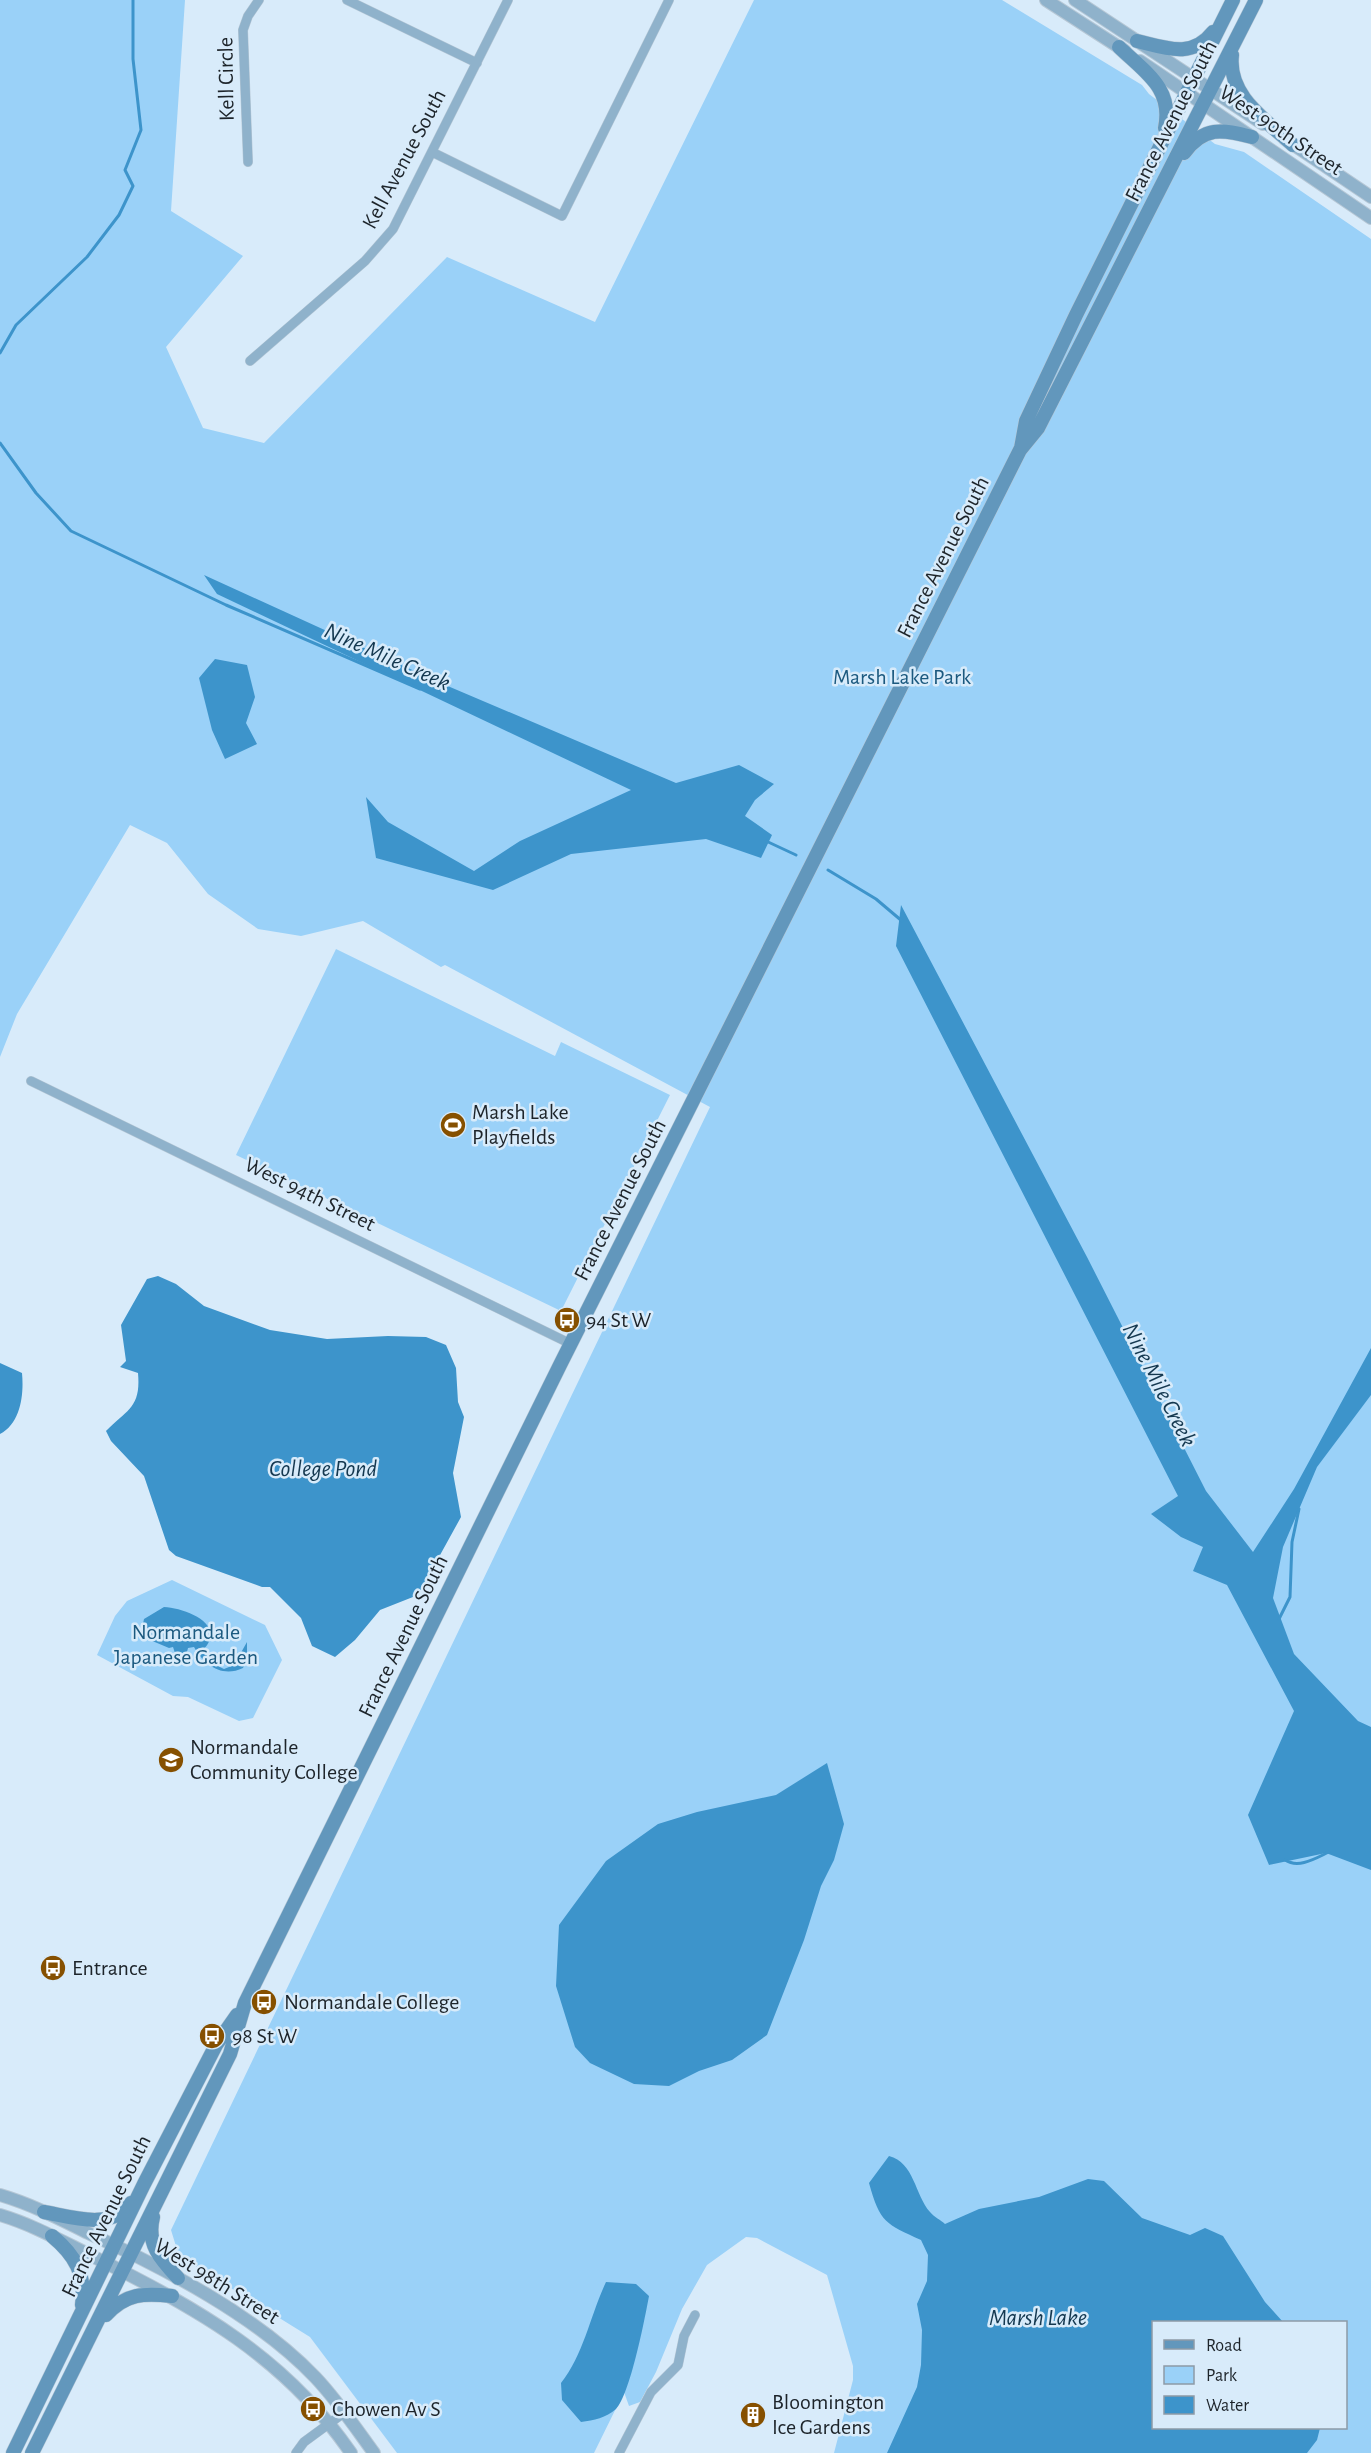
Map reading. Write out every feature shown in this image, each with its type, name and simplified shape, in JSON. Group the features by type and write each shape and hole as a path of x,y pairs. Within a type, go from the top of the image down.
{"main road":[{"name":"France Avenue South","path":"1020,450 1026,421 1233,0"},
{"name":"France Avenue South","path":"32,2453 230,2054 246,2003 571,1344 1020,450 1038,428 1256,0"},
{"path":"1137,41 1170,50 1190,50 1207,40 1225,16"},
{"path":"1233,46 1230,67 1238,92 1293,145"},
{"path":"1119,47 1162,89 1168,111 1161,144"},
{"path":"1168,174 1190,145 1206,134 1225,130 1252,136"},
{"name":"France Avenue South","path":"13,2453 144,2184 216,2045 246,2003"},
{"path":"44,2212 91,2220 106,2219 123,2212 144,2184"},
{"path":"158,2201 151,2228 153,2247 178,2278"},
{"path":"52,2236 69,2251 80,2271 83,2294 81,2313"},
{"path":"98,2323 114,2307 131,2295 147,2293 172,2296"}],"street":[{"name":"Kell Circle","path":"249,162 243,30 248,16 260,0"},
{"path":"347,0 477,63"},
{"name":"Kell Avenue South","path":"250,361 380,246 404,211 508,0"},
{"path":"432,152 562,216 669,0"},
{"name":"West 90th Street","path":"1046,0 1187,92 1371,218"},
{"name":"West 90th Street","path":"1075,0 1212,89 1371,197"},
{"name":"West 94th Street","path":"30,1081 571,1344"},
{"name":"West 98th Street","path":"0,2195 44,2212 132,2253 178,2278 279,2345 315,2376 345,2412 374,2453"},
{"name":"West 98th Street","path":"0,2215 52,2236 123,2271 172,2296 212,2321 285,2375 331,2424 351,2453"},
{"path":"619,2453 651,2392 678,2365 684,2336 694,2315"},
{"path":"296,2453 304,2442 345,2412"}],"green space":[{"name":"Marsh Lake Park","path":"0,0 185,0 171,211 243,256 166,347 203,428 264,443 447,257 595,322 754,0 1002,0 1142,85 1149,94 1215,144 1244,152 1371,239 1371,2453 834,2453 853,2380 853,2366 827,2275 757,2238 746,2237 707,2265 682,2309 656,2372 640,2402 629,2406 624,2392 594,2453 397,2453 310,2337 179,2256 171,2230 710,1107 445,965 441,967 363,921 301,936 258,929 208,894 167,843 130,825 17,1014 0,1057"},
{"name":"Marsh Lake Playfields","path":"336,949 555,1056 561,1042 670,1095 561,1311 236,1155"},
{"name":"Normandale Japanese Garden","path":"172,1580 265,1625 282,1660 253,1718 239,1721 188,1697 173,1696 97,1655 115,1616 127,1601"}],"water":[{"path":"204,575 443,684 676,783 739,765 774,784 755,800 745,816 772,835 761,858 706,839 571,854 493,890 376,858 366,797 388,822 474,871 520,841 631,790 217,594"},
{"path":"215,659 247,665 255,697 246,723 257,744 225,759 212,730 199,678"},
{"path":"901,905 1087,1257 1206,1491 1253,1552 1294,1489 1371,1348 1371,1395 1317,1467 1283,1547 1273,1598 1294,1654 1358,1721 1371,1727 1371,1870 1326,1853 1269,1865 1248,1815 1294,1711 1227,1585 1193,1571 1203,1547 1181,1537 1151,1514 1178,1496 896,946"},
{"name":"College Pond","path":"158,1276 176,1284 204,1306 270,1330 327,1339 426,1337 446,1345 456,1368 458,1402 464,1417 453,1473 461,1517 418,1595 380,1610 355,1640 335,1657 312,1646 301,1618 270,1587 262,1587 176,1556 169,1550 144,1476 111,1441 106,1431 127,1412 137,1393 138,1373 120,1367 126,1361 121,1325 147,1279"},
{"path":"0,1363 22,1373 22,1381 20,1407 17,1415 13,1423 0,1434"},
{"path":"164,1607 192,1614 207,1625 210,1640 204,1649 212,1661 224,1669 234,1665 247,1642 247,1659 243,1668 228,1671 214,1668 194,1647 188,1648 186,1656 175,1653 173,1647 169,1648 150,1640 142,1629 144,1619"},
{"path":"827,1763 844,1824 834,1860 821,1886 804,1940 767,2035 732,2060 699,2071 669,2086 634,2084 590,2063 575,2047 556,1986 559,1925 606,1861 658,1824 697,1812 776,1795"},
{"name":"Marsh Lake","path":"889,2156 897,2159 909,2172 925,2205 945,2224 979,2209 1039,2197 1088,2179 1104,2181 1142,2218 1190,2235 1205,2228 1223,2236 1265,2302 1282,2321 1152,2321 1152,2429 1320,2429 1317,2440 1307,2453 887,2453 917,2387 921,2365 922,2330 917,2304 927,2281 928,2255 921,2240 892,2225 881,2214 869,2183"},
{"path":"606,2282 636,2284 649,2296 636,2356 621,2401 608,2415 581,2422 562,2400 561,2383 581,2347"}],"waterway":[{"name":"Nine Mile Creek","path":"0,353 16,325 87,257 119,215 133,186 125,170 141,130 133,59 133,0"},
{"name":"Nine Mile Creek","path":"0,443 36,493 71,531 226,605 420,689"},
{"name":"Nine Mile Creek","path":"766,841 796,855"},
{"name":"Nine Mile Creek","path":"828,870 876,899 902,921"},
{"path":"1279,1619 1290,1597 1292,1542 1299,1509"},
{"name":"Nine Mile Creek","path":"1285,1860 1302,1863 1329,1852"}],"place":[{"name":"Marsh Lake Playfields","path":"453,1125"},
{"name":"94 St W","path":"567,1320"},
{"name":"Normandale Community College","path":"171,1760"},
{"name":"Entrance","path":"53,1968"},
{"name":"Normandale College","path":"264,2002"},
{"name":"98 St W","path":"212,2036"},
{"name":"Chowen Av S","path":"313,2409"},
{"name":"Bloomington Ice Gardens","path":"753,2415"}]}
